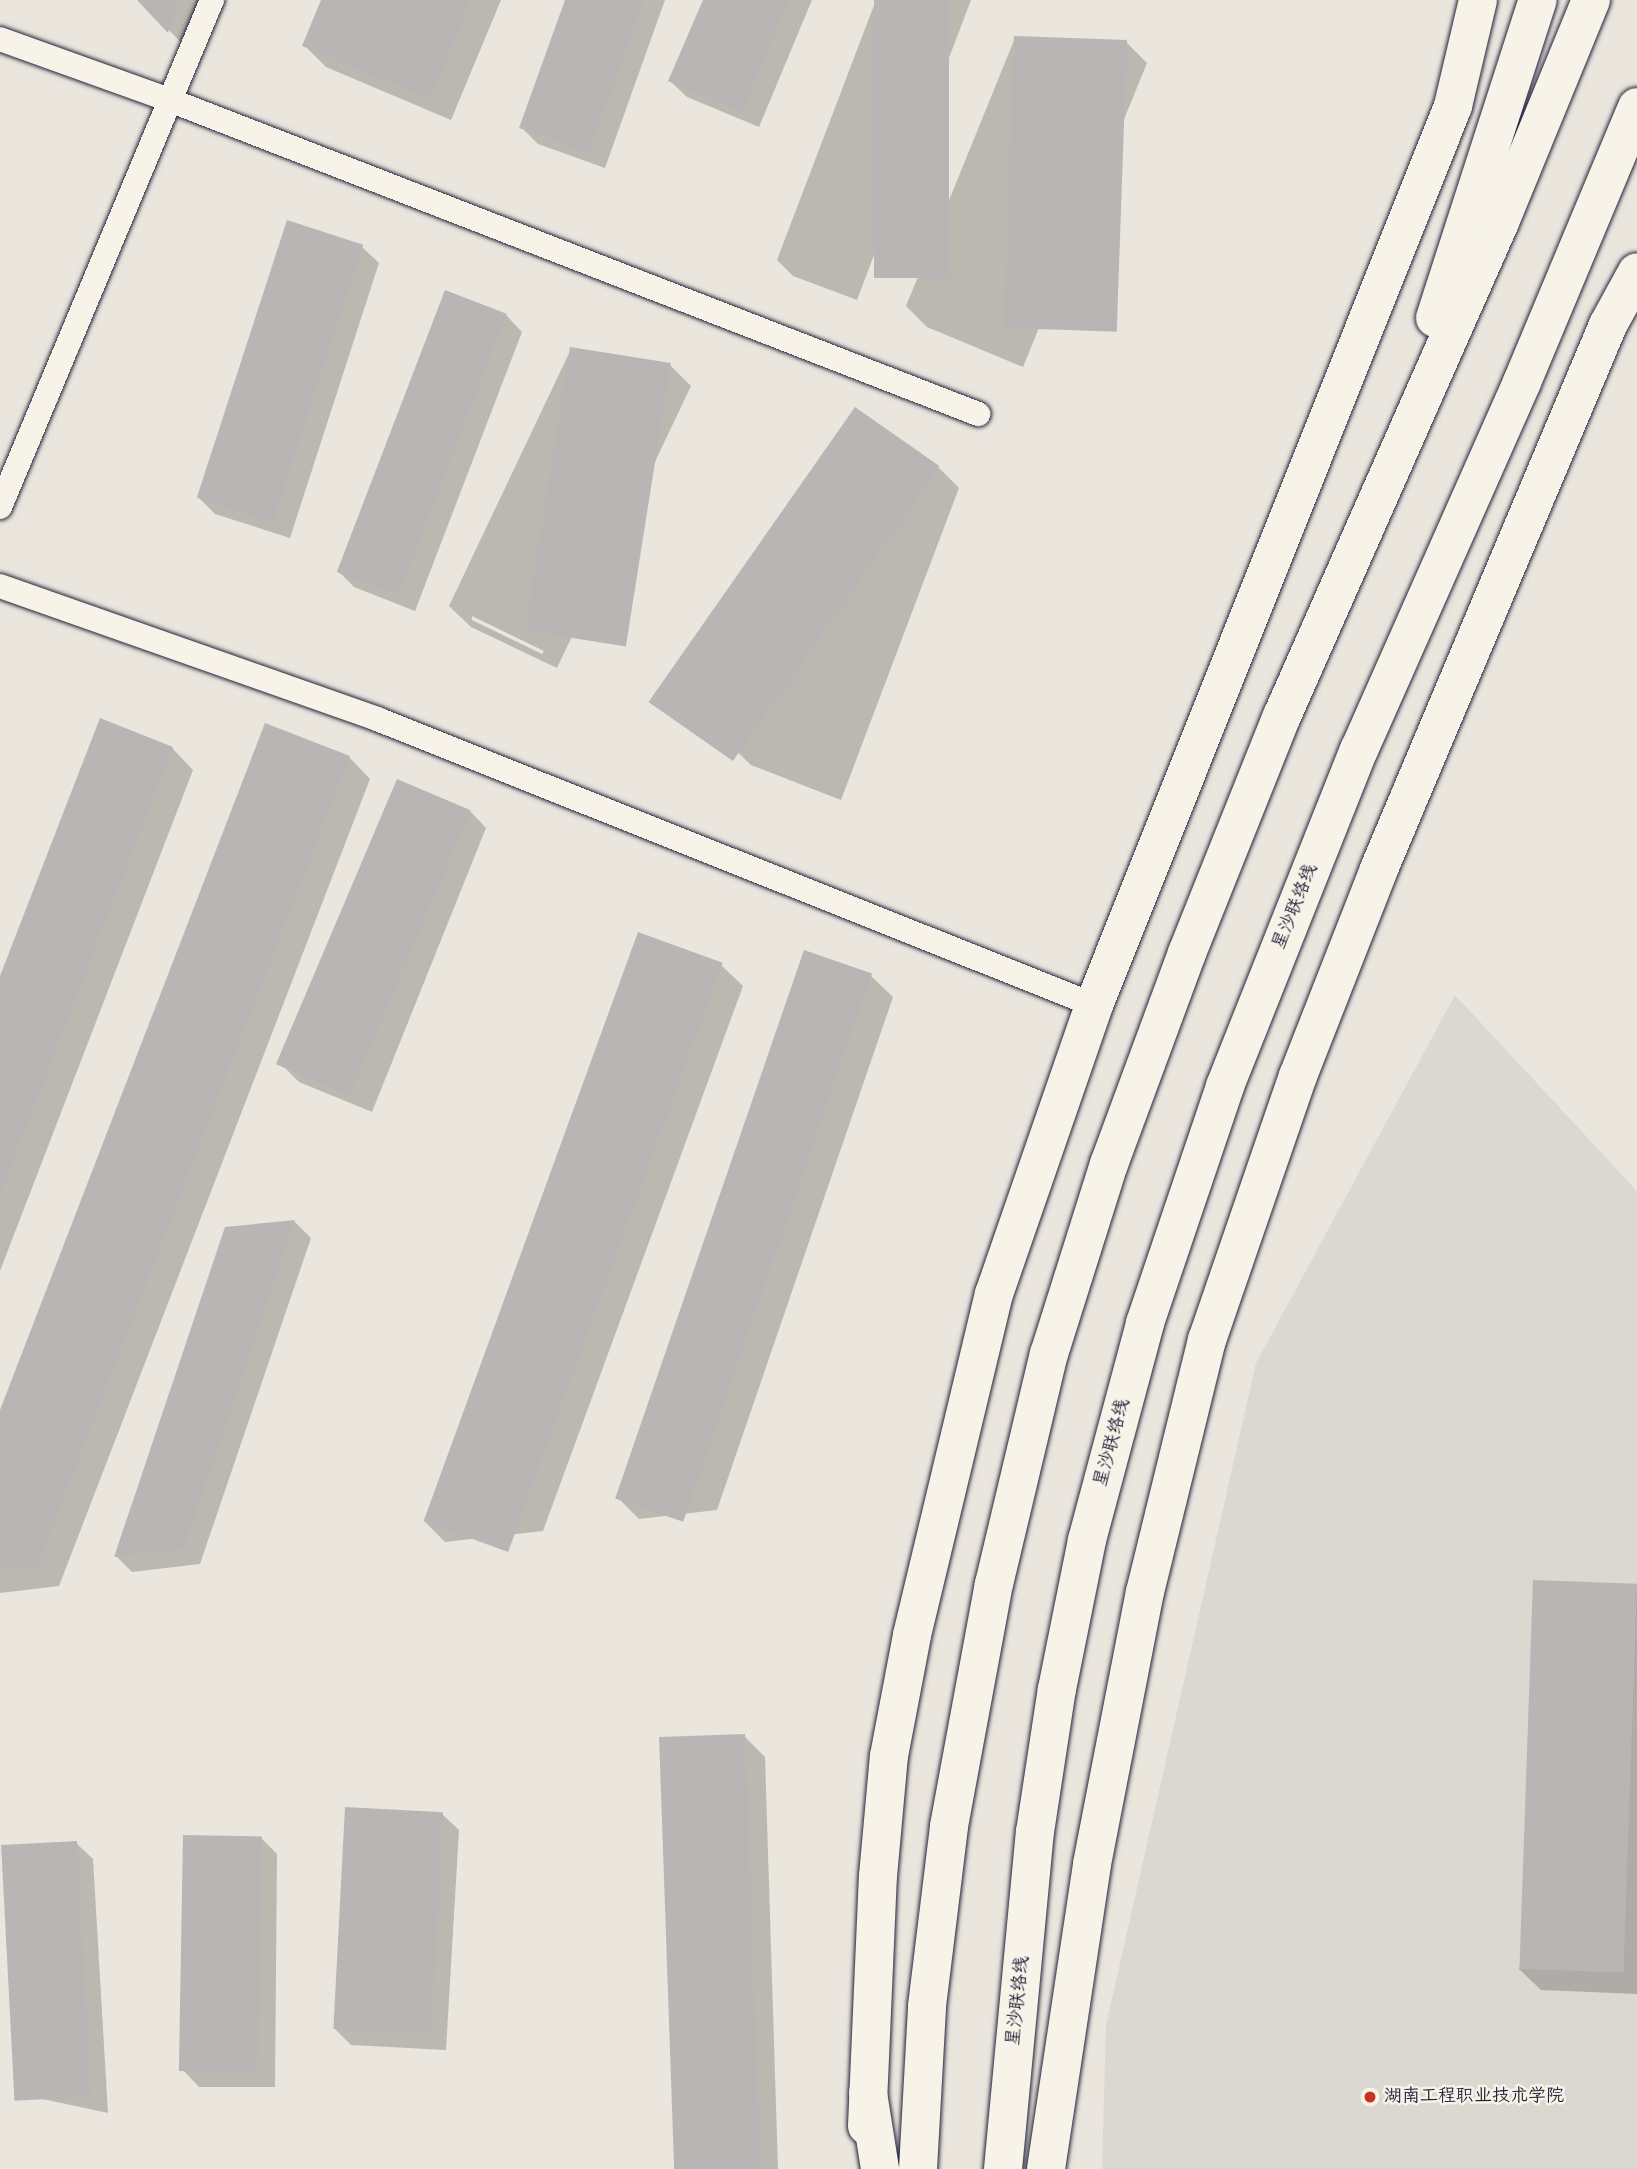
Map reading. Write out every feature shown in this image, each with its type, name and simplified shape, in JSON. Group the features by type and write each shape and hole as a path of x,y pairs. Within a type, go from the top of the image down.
{"main road":[{"path":"866,2169 880,1849 890,1756 912,1635 994,1294 1094,1005 1453,106 1478,0"},
{"path":"1385,480 1496,118 1538,0"},
{"path":"918,2169 927,2006 949,1826 994,1584 1045,1368 1105,1176 1187,953 1282,716 1500,222 1591,0"},
{"path":"1522,382 1637,107"},
{"path":"1522,382 1637,178"},
{"path":"1046,2169 1070,1989 1108,1782 1145,1592 1207,1340 1298,1076 1379,869 1608,325 1637,272"},
{"name":"星沙联络线","path":"1003,2169 1035,1832 1087,1539 1145,1323 1225,1086 1359,750 1522,382"},
{"path":"868,2094 880,2169"}],"lane":[{"path":"0,507 212,0"},
{"path":"0,39 172,101 978,414"},
{"path":"0,586 377,719 1094,1005"}],"shaded area":[{"path":"1455,995 1637,1191 1637,2169 1102,2169 1106,2025 1256,1363"}],"building":[{"path":"137,0 178,0 168,33"},
{"path":"321,0 471,0 430,99 302,46"},
{"path":"565,0 644,0 589,153 519,128"},
{"path":"703,0 789,0 742,112 668,81"},
{"path":"874,0 949,0 949,278 874,278"},
{"path":"1014,36 1127,40 1117,332 1004,328"},
{"path":"287,220 363,245 273,522 197,498"},
{"path":"445,290 507,314 398,596 337,572"},
{"path":"570,347 671,363 626,646 525,630"},
{"path":"855,407 939,466 733,761 649,702"},
{"path":"100,718 173,747 0,1195 0,976"},
{"path":"265,723 350,756 38,1565 0,1569 0,1410"},
{"path":"397,779 471,810 350,1096 276,1064"},
{"path":"638,932 723,963 508,1552 424,1521"},
{"path":"804,950 872,973 683,1522 615,1498"},
{"path":"295,1220 184,1548 114,1557 225,1227"},
{"path":"1533,1580 1637,1584 1623,1972 1519,1969"},
{"path":"745,1734 760,2169 674,2169 659,1737"},
{"path":"345,1807 443,1812 431,2034 333,2029"},
{"path":"183,1835 262,1836 258,2072 179,2071"},
{"path":"77,1841 90,2097 15,2101 1,1845"}],"place":[{"name":"湖南工程职业技术学院","path":"1370,2097"}]}
